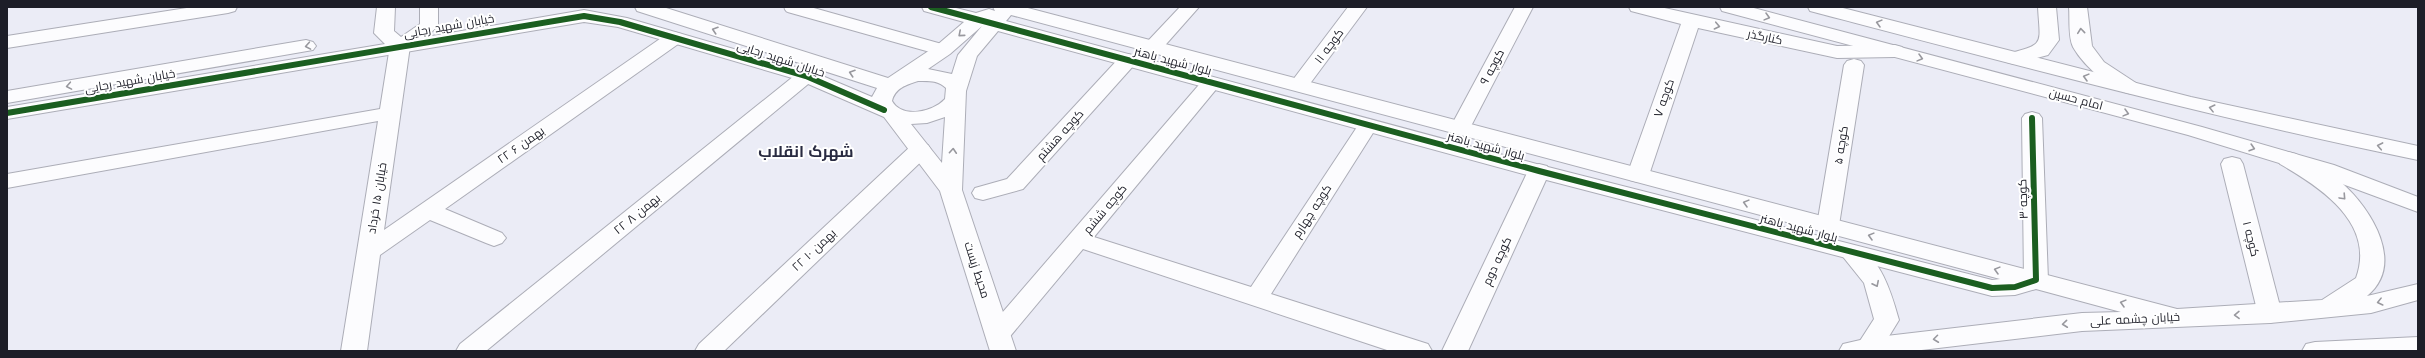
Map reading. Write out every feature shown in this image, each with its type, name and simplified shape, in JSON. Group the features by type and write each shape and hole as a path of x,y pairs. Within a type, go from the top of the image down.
{"street":[{"path":"7,42 228,7"},
{"name":"خیابان ۱۵ خرداد","path":"354,351 390,113 392,39 386,7"},
{"path":"429,7 430,26"},
{"name":"خیابان شهید رجایی","path":"7,113 392,39 430,26 540,7"},
{"name":"خیابان شهید رجایی","path":"644,7 895,82"},
{"name":"بلوار شهید باهنر","path":"931,7 997,13 1153,47 2174,317"},
{"path":"1153,47 1190,7"},
{"name":"کوچه ۱۱","path":"1299,85 1358,7"},
{"name":"کوچه ۹","path":"1460,128 1524,7"},
{"name":"کنارگذر","path":"1638,7 1691,21 1837,52 1895,51"},
{"name":"امام حسین","path":"1729,7 2195,131 2326,170 2418,205"},
{"name":"امام حسین","path":"1817,7 2132,89 2320,134 2418,153"},
{"path":"2014,58 2041,52 2049,40 2047,7"},
{"path":"2078,7 2082,46 2097,66 2132,89"},
{"path":"895,82 930,74 948,80 957,95 949,107 930,116 907,119 889,113 880,102 882,94 895,82 997,13"},
{"name":"بلوار شهید باهنر","path":"997,13 1128,60 1539,171 1852,253 1992,288 2015,287 2036,280"},
{"name":"محیط زیست","path":"951,190 957,95 968,55 997,13"},
{"name":"خیابان شهید رجایی","path":"7,96 392,39 584,16 614,20 806,76 889,113"},
{"name":"کوچه ۷","path":"1638,175 1691,21"},
{"name":"۲۲ بهمن ۶","path":"368,252 674,38"},
{"name":"کوچه هشتم","path":"983,193 1015,184 1128,60"},
{"name":"کوچه ۵","path":"1828,225 1854,64"},
{"name":"۲۲ بهمن ۸","path":"469,351 806,76"},
{"name":"کوچه ششم","path":"1000,342 1079,240 1211,83"},
{"path":"7,182 390,113"},
{"name":"محیط زیست","path":"889,113 951,190 1000,342"},
{"name":"کوچه ۳","path":"2032,118 2036,280"},
{"name":"کوچه چهارم","path":"1256,298 1368,125"},
{"name":"۲۲ بهمن ۱۰","path":"708,351 920,150"},
{"path":"2288,159 2334,188 2353,208 2364,227 2371,245 2372,261 2367,281 2356,291 2324,309"},
{"name":"کوچه ۱","path":"2232,164 2270,314"},
{"name":"کوچه دوم","path":"1455,351 1539,171"},
{"path":"428,210 494,238"},
{"path":"1079,240 1419,351"},
{"path":"1852,253 1875,280 1886,320 1860,349"},
{"name":"خیابان چشمه علی","path":"1860,349 2082,322 2270,314 2324,309 2371,304 2418,292"},
{"path":"2315,351 2418,346"}],"lane":[{"path":"790,7 943,50"}],"cycle path":[{"path":"931,7 1539,171 1992,288 2015,287 2036,280 2032,118"},
{"path":"7,113 584,16 620,22 806,76 884,110"}],"district":[{"name":"شهرک انقلاب","path":"806,151"}]}
